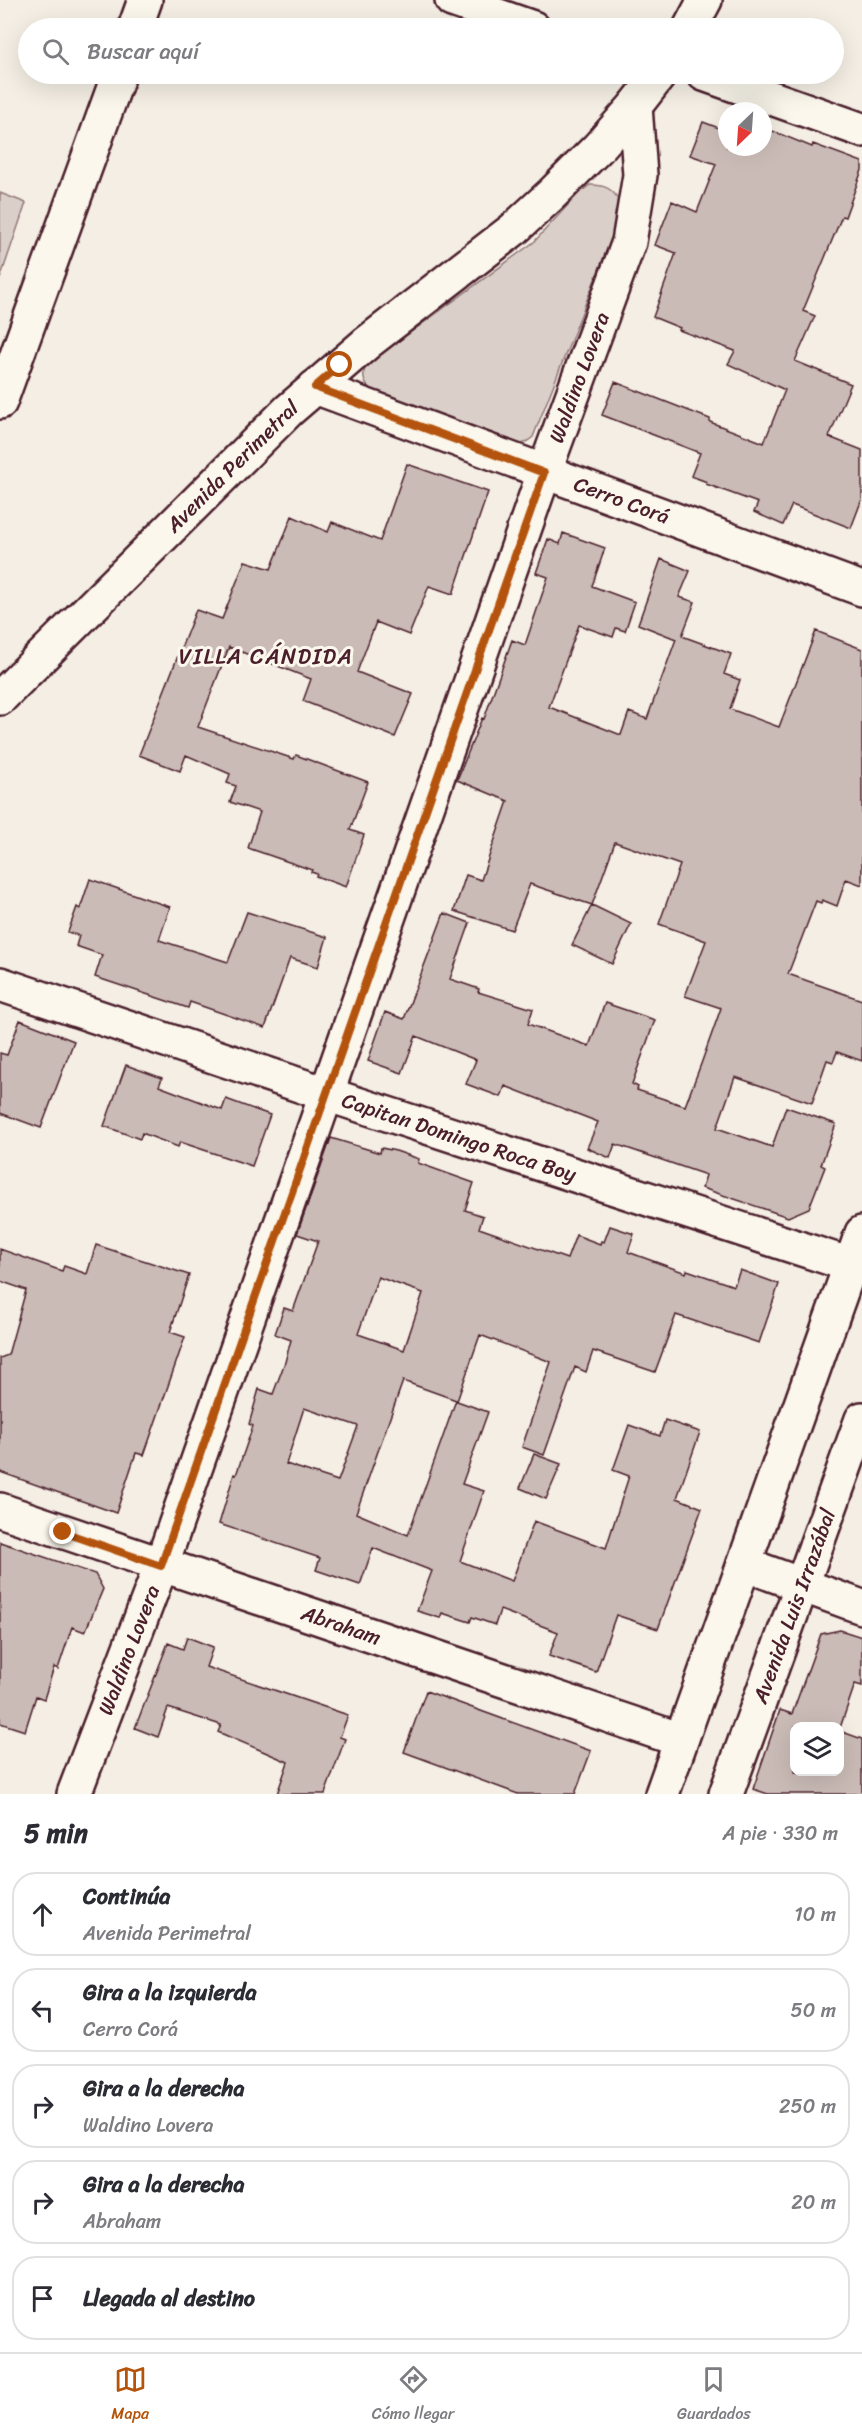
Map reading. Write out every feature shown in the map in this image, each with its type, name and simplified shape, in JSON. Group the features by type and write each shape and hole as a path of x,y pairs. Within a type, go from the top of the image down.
{"main road":[{"path":"139,18 145,0"},
{"path":"452,0 504,18"},
{"path":"695,18 705,0"},
{"path":"0,402 115,84"},
{"name":"Avenida Perimetral","path":"0,698 265,433 368,342 514,229 598,148 652,84"},
{"path":"732,84 862,130"},
{"name":"Waldino Lovera","path":"74,1794 161,1566 544,473 629,242 640,175 635,106"},
{"name":"Cerro Corá","path":"315,387 862,589"},
{"name":"Capitan Domingo Roca Boy","path":"0,984 327,1094 851,1265"},
{"path":"662,1794 862,1233"},
{"name":"Avenida Luis Irrazábal","path":"726,1794 862,1419"},
{"name":"Abraham","path":"0,1510 681,1740"},
{"path":"744,1564 862,1607"}],"shaded area":[{"path":"590,185 608,188 616,196 621,213 533,437 523,444 508,443 371,390 364,379 366,365 534,242 579,193"},
{"path":"0,193 26,203 0,279"}],"building":[{"path":"703,122 718,128 718,156 772,156 772,131 812,147 813,144 862,162 862,170 845,217 842,216 803,311 815,316 795,361 851,384 829,437 862,450 862,499 851,528 792,505 783,525 754,512 758,503 706,484 707,482 691,476 700,453 602,415 615,382 764,443 785,390 728,364 735,351 679,330 680,328 653,317 676,253 655,245 672,201 697,212 716,164 690,155"},
{"path":"407,464 488,492 453,594 429,586 409,635 376,622 357,672 413,694 395,737 303,701 311,679 229,647 198,727 294,759 296,755 368,782 350,830 364,835 346,887 316,876 317,874 311,872 312,870 248,848 260,812 230,802 236,786 227,783 230,774 186,755 180,771 139,755 196,610 222,619 245,561 271,569 292,516 328,532 332,522 380,541"},
{"path":"563,533 605,548 592,586 635,602 625,631 616,628 613,637 579,625 549,707 621,735 629,712 647,719 676,639 638,624 661,559 690,571 679,597 695,602 682,636 731,654 724,674 740,680 730,709 779,727 816,631 862,649 862,885 846,879 837,906 822,900 821,903 816,901 788,974 862,1000 862,1061 837,1052 833,1062 827,1060 812,1103 735,1077 717,1128 772,1147 786,1107 836,1124 821,1165 825,1167 809,1208 788,1217 702,1188 706,1175 615,1144 610,1158 587,1148 598,1122 505,1086 501,1097 466,1084 476,1060 416,1036 402,1073 368,1061 385,1012 404,1019 444,913 470,923 450,979 479,989 478,992 533,1009 528,1024 589,1046 605,1003 655,1020 632,1084 638,1087 637,1090 685,1106 701,1064 721,1008 685,996 706,941 659,924 680,865 615,842 592,905 530,884 512,930 454,911 466,875 481,880 508,801 457,780 482,718 484,719 512,640 525,645 548,577 536,573 548,539 560,544"},
{"path":"90,879 170,907 159,940 228,962 247,912 327,937 318,967 290,958 265,1028 190,1002 188,1008 95,977 102,955 76,946 79,936 68,932 77,907 80,909"},
{"path":"592,905 631,924 612,964 572,945"},
{"path":"20,1020 74,1041 41,1128 0,1113 0,1053 7,1055"},
{"path":"126,1065 162,1078 159,1086 222,1110 226,1099 270,1115 252,1166 180,1142 178,1147 142,1133 140,1139 104,1126"},
{"path":"331,1138 380,1153 381,1148 396,1151 419,1159 418,1163 474,1183 465,1210 483,1216 479,1228 567,1259 576,1235 600,1244 601,1241 604,1242 610,1226 634,1234 628,1252 686,1273 687,1270 734,1286 740,1270 779,1284 759,1343 676,1315 655,1372 593,1351 586,1372 575,1367 544,1455 522,1447 551,1362 480,1335 457,1401 488,1412 462,1484 484,1491 460,1561 512,1581 534,1521 606,1548 629,1476 613,1470 629,1425 660,1436 665,1420 700,1432 677,1498 702,1508 658,1629 616,1615 596,1672 549,1656 558,1632 500,1610 495,1625 472,1617 470,1622 442,1613 440,1618 417,1611 432,1571 373,1548 360,1585 316,1570 320,1558 219,1524 234,1474 236,1475 253,1426 249,1424 259,1389 273,1394 285,1362 291,1340 275,1334 284,1308 293,1311 318,1241 297,1234","holes":["378,1277 423,1293 404,1350 358,1334","403,1381 456,1400 408,1535 356,1513","304,1408 358,1426 338,1481 286,1464"]},
{"path":"96,1245 189,1275 170,1332 185,1337 144,1455 136,1453 116,1513 0,1472 0,1358 8,1355 26,1290 0,1281 0,1249 62,1271 64,1266 87,1274"},
{"path":"534,1454 561,1464 546,1499 520,1488"},
{"path":"0,1542 95,1574 103,1589 85,1632 72,1627 58,1669 54,1667 44,1699 36,1696 25,1731 0,1723"},
{"path":"840,1630 862,1637 862,1686 855,1684 842,1722 790,1722 790,1776 844,1776 844,1732 862,1739 862,1794 768,1794 753,1789 780,1710 792,1714 821,1634"},
{"path":"187,1637 213,1647 206,1667 348,1715 340,1737 345,1739 325,1794 277,1794 288,1762 218,1732 221,1725 168,1708 158,1737 135,1728 168,1643 183,1649"},
{"path":"426,1691 591,1751 575,1794 518,1794 404,1752"}],"district":[{"name":"VILLA CÁNDIDA","path":"266,656"}],"route":[{"path":"63,1532 161,1566 544,473 315,387 340,365"}]}
